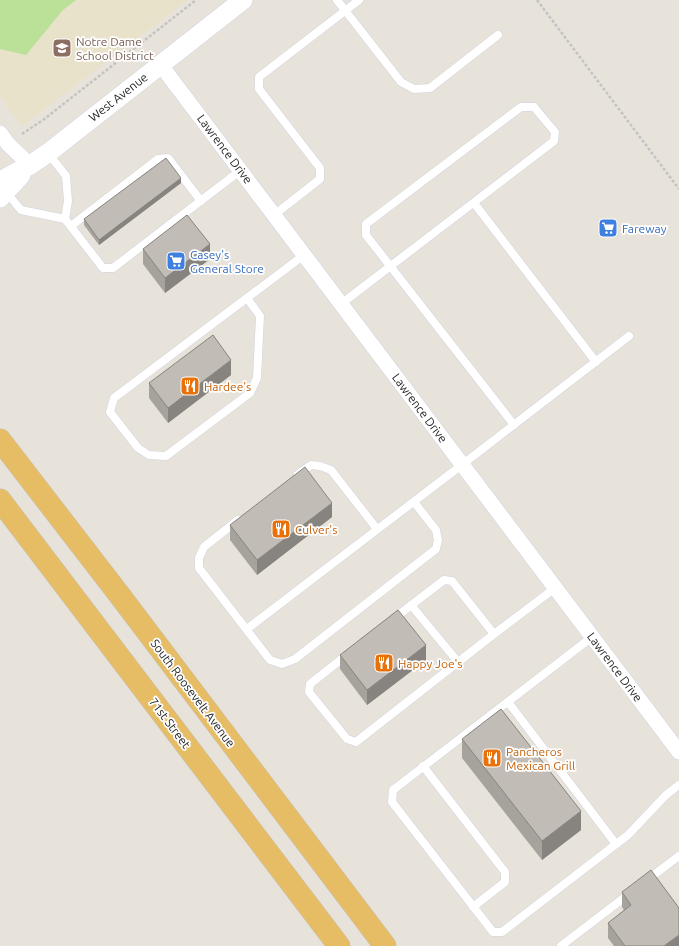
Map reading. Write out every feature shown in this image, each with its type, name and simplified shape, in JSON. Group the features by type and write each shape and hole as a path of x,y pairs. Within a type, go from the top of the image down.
{"highway":[{"name":"South Roosevelt Avenue","path":"0,440 385,946"},
{"name":"71st Street","path":"0,500 339,946"}],"street":[{"name":"West Avenue","path":"2,191 30,165 48,153 243,0"},
{"name":"Lawrence Drive","path":"160,64 679,752"},
{"path":"4,138 30,165"}],"lane":[{"path":"337,0 401,82 414,89 430,88 498,35"},
{"path":"274,215 320,179 320,168 259,89 259,77 360,0"},
{"path":"341,304 390,266 474,203 554,141 554,132 534,107 521,106 366,224 366,235 390,266 514,425"},
{"path":"48,153 66,176 68,201 65,219"},
{"path":"71,226 158,159 168,158 201,201"},
{"path":"2,191 21,210 65,219 103,268 113,268 241,170"},
{"path":"474,203 596,362"},
{"path":"246,298 260,316 257,378 250,393 166,456 150,455 138,448 110,412 114,398 246,298 304,255"},
{"path":"246,629 414,502 629,336"},
{"path":"292,479 311,464 331,470 377,529"},
{"path":"248,513 204,547 199,558 199,568 270,660 282,664 295,659 436,549 438,540 436,530 414,502"},
{"path":"388,624 444,580 452,581 494,634"},
{"path":"352,651 310,684 309,692 347,739 356,742 555,588"},
{"path":"411,605 458,662"},
{"path":"592,637 393,790 392,802 493,932 502,932 628,835 666,795 679,785"},
{"path":"508,702 616,844"},
{"path":"423,766 505,872 505,882 474,907"},
{"path":"565,945 636,889 678,860"}],"path":[{"path":"4,138 43,120 196,0"},
{"path":"537,0 679,190"}],"shaded area":[{"name":"Notre Dame School District","path":"0,0 188,0 22,126 0,97"}],"green space":[{"path":"0,0 76,0 63,10 26,55 0,49"}],"building":[{"path":"166,158 181,178 99,240 84,219"},
{"path":"187,215 210,244 165,278 143,249"},
{"path":"213,335 231,360 168,408 149,383"},
{"name":"Culver's","path":"305,467 332,503 257,560 230,525"},
{"path":"398,610 426,645 367,690 340,655"},
{"path":"501,709 581,811 542,841 462,739"},
{"path":"651,870 679,908 679,935 664,946 625,946 608,923 631,905 622,892"}],"place":[{"name":"Notre Dame School District","path":"62,48"},
{"name":"Fareway","path":"608,228"},
{"name":"Casey's General Store","path":"176,261"},
{"name":"Hardee's","path":"190,386"},
{"name":"Culver's","path":"281,529"},
{"name":"Happy Joe's","path":"384,663"},
{"name":"Pancheros Mexican Grill","path":"492,758"}]}
